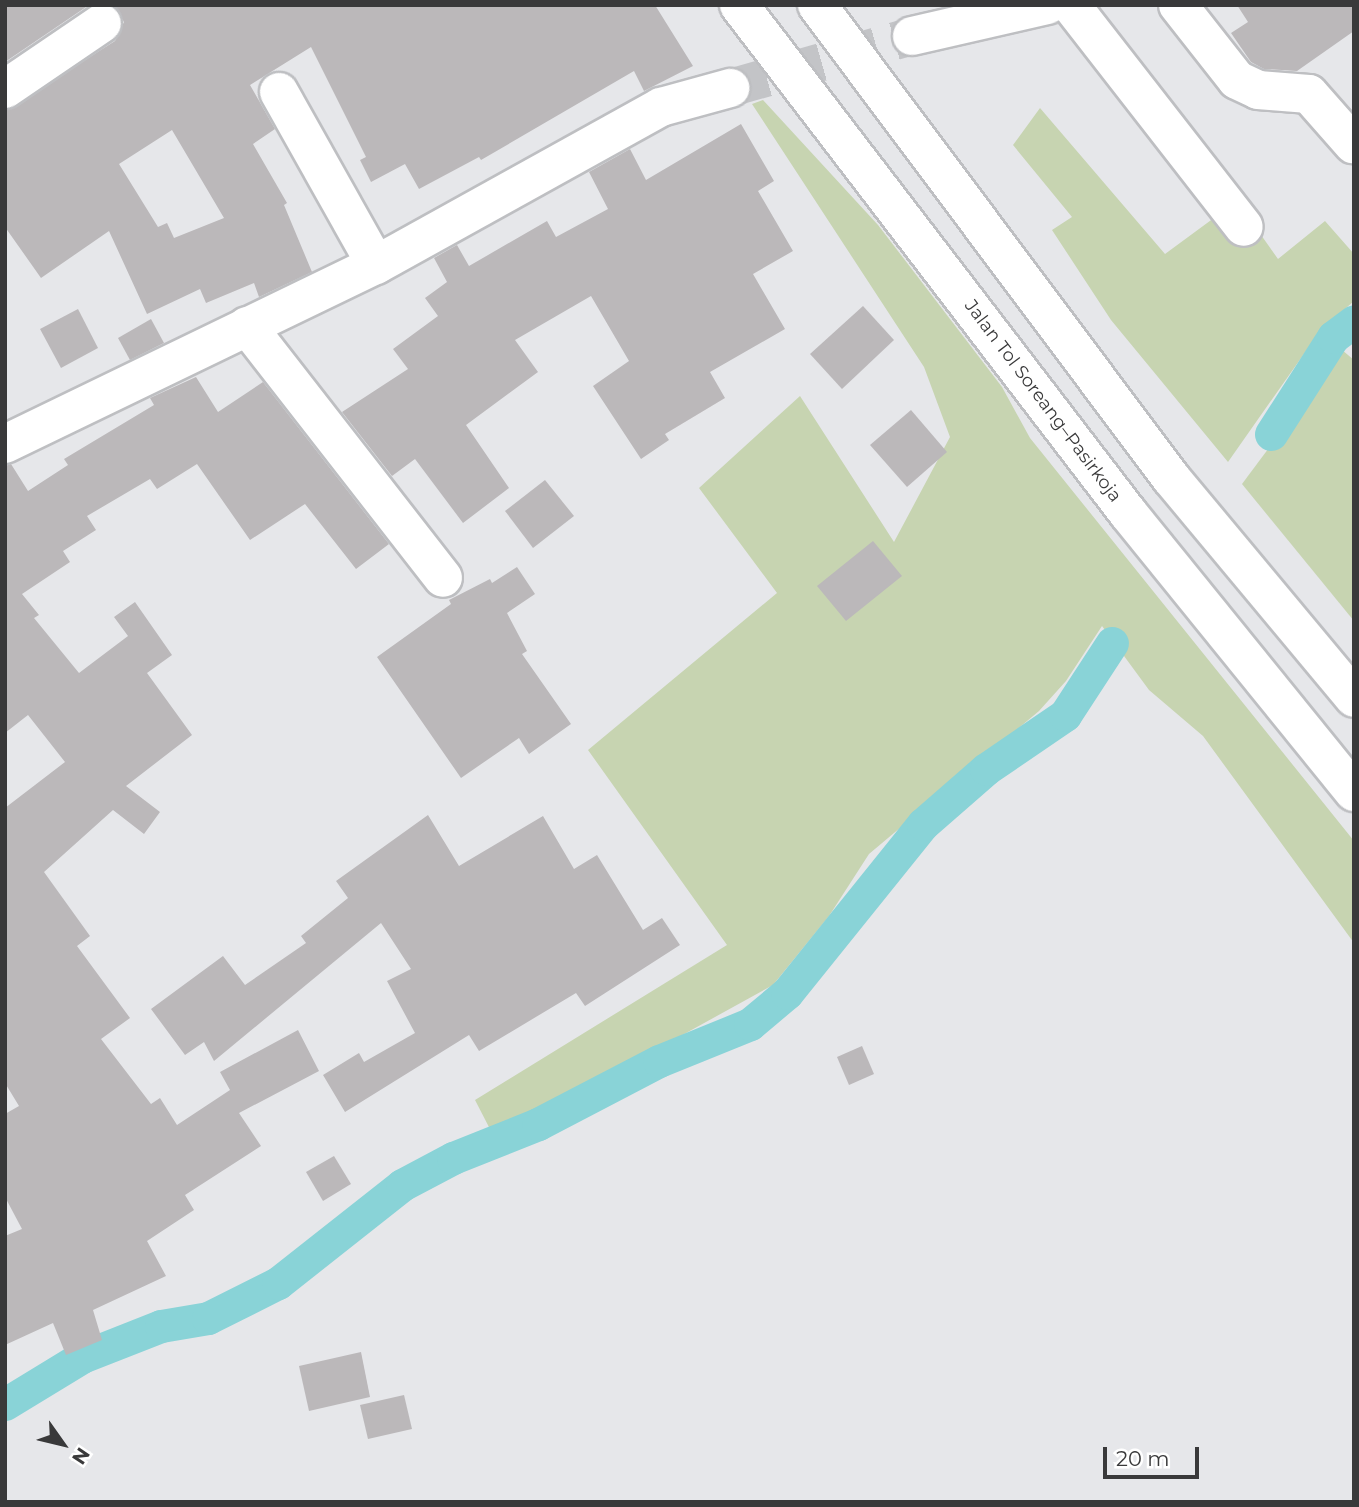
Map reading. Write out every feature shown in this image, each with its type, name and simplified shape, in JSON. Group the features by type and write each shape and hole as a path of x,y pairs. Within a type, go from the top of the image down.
{"main road":[{"name":"Jalan Tol Soreang–Pasirkoja","path":"739,5 1128,513 1354,792"},
{"path":"817,5 1171,478 1354,698"},
{"path":"912,36 1047,5"},
{"path":"1070,5 1244,227"},
{"path":"1178,5 1237,80 1258,90 1309,94 1353,144"},
{"path":"5,89 102,23"},
{"path":"10,430 247,326 376,265 662,107 730,88"},
{"path":"279,92 376,265"},
{"path":"247,326 443,578"}],"green space":[{"path":"763,100 878,225 1002,387 1030,438 1354,841 1354,943 1203,736 1149,690 1102,626 1066,681 1039,711 869,854 829,916 773,985 648,1054 491,1131 475,1100 727,945 588,750 777,593 699,488 800,396 894,542 950,437 924,367 752,104"},
{"path":"1040,108 1165,254 1237,201 1278,259 1325,221 1354,254 1354,301 1320,331 1228,462 1111,320 1052,230 1072,217 1013,145"},
{"path":"1342,350 1354,360 1354,621 1242,484"}],"building":[{"path":"5,5 89,5 5,62"},
{"path":"114,5 655,5 693,66 644,91 634,71 481,160 479,157 419,189 405,164 371,182 360,160 366,157 311,47 250,85 275,129 253,144 287,203 284,205 312,272 259,297 254,283 206,303 200,289 147,314 109,231 41,278 5,227 5,111 115,41 124,22","holes":["172,130 224,218 174,238 167,223 158,227 119,164"]},
{"path":"1237,5 1354,5 1354,31 1297,71 1264,69 1251,62 1231,33 1248,22"},
{"path":"741,124 774,181 758,191 793,251 753,274 785,329 710,372 725,398 665,434 669,440 641,459 593,386 629,361 591,296 515,340 538,372 466,425 509,488 463,523 415,459 392,476 342,412 408,369 393,349 438,316 425,298 447,282 434,258 457,245 469,266 547,221 556,237 608,209 589,172 630,149 646,180"},
{"path":"863,306 894,340 842,389 810,354"},
{"path":"78,309 98,348 61,368 40,329"},
{"path":"151,319 164,343 130,360 118,338"},
{"path":"196,377 218,412 263,382 389,544 356,569 305,504 250,540 197,464 157,489 150,479 87,516 96,530 63,551 70,562 22,594 39,615 34,618 79,673 128,636 114,617 135,602 172,655 147,673 192,735 126,786 160,812 144,834 113,810 44,872 90,936 77,946 130,1018 101,1039 151,1104 160,1098 177,1125 230,1090 220,1072 298,1030 319,1071 239,1113 261,1146 185,1195 194,1210 147,1241 166,1276 93,1310 102,1340 66,1355 53,1323 5,1345 5,1236 22,1229 5,1197 5,1114 19,1106 5,1083 5,808 65,762 28,715 5,733 5,466 11,464 28,491 68,465 64,459 154,405 150,398"},
{"path":"911,410 947,452 907,487 870,445"},
{"path":"545,480 574,516 533,548 505,511"},
{"path":"873,541 902,576 846,621 817,586"},
{"path":"517,567 535,594 507,613 527,651 522,654 571,724 529,754 519,738 461,778 377,657 451,604 449,600 490,579 492,583"},
{"path":"428,815 459,866 543,816 574,869 597,855 643,930 662,918 680,945 585,1006 576,993 479,1051 469,1035 345,1112 323,1075 359,1053 364,1062 415,1033 387,981 411,969 381,923 214,1061 204,1042 185,1055 151,1009 223,956 245,985 306,943 301,936 348,898 336,881"},
{"path":"862,1046 874,1074 849,1085 837,1057"},
{"path":"334,1156 351,1184 323,1201 306,1172"},
{"path":"361,1352 370,1397 309,1411 299,1366"},
{"path":"404,1395 412,1429 368,1439 360,1405"}],"waterway":[{"path":"1271,434 1333,337 1354,321"},
{"path":"5,1404 82,1357 161,1326 208,1318 278,1283 402,1185 453,1158 538,1124 659,1061 750,1024 787,993 923,824 986,769 1065,715 1112,643"}],"tunnel":[{"path":"730,88 912,36"}]}
